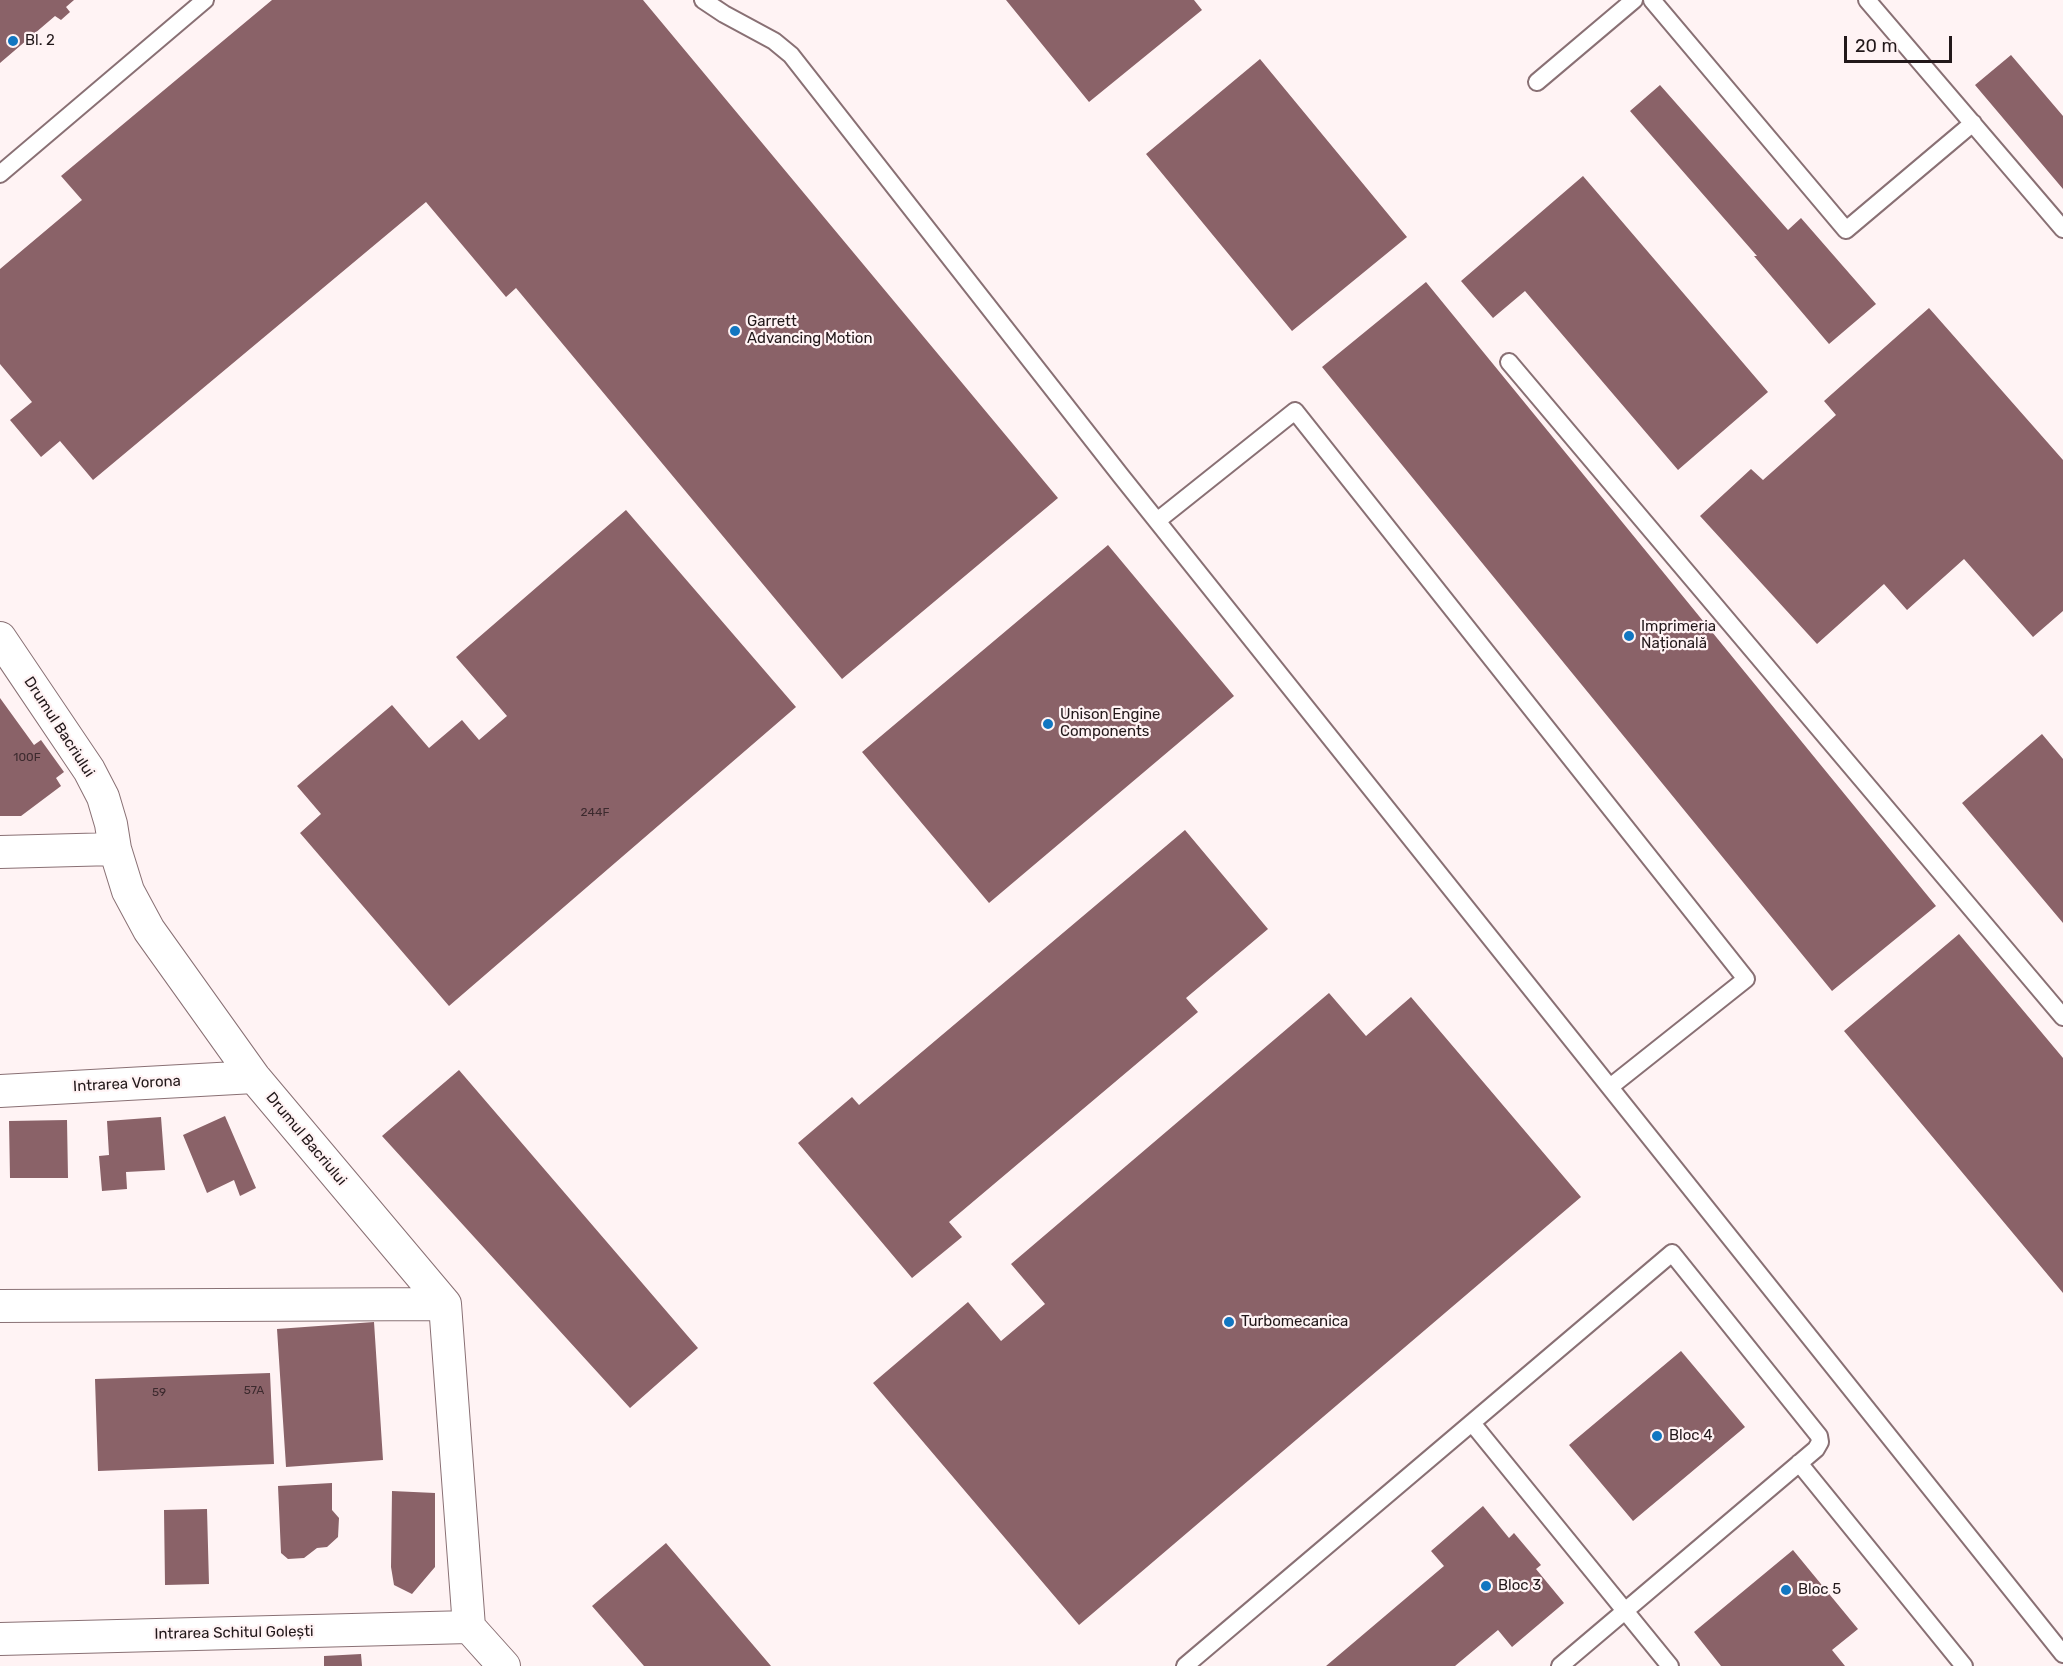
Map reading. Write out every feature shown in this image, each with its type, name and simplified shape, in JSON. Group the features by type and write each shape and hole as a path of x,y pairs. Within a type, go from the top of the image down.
{"street":[{"name":"Drumul Bacriului","path":"0,638 89,770 103,797 128,891 149,930 254,1077 445,1304"},
{"path":"0,852 115,849"},
{"name":"Intrarea Vorona","path":"0,1091 254,1077"},
{"path":"0,1306 445,1304 469,1627 504,1666"},
{"name":"Intrarea Schitul Golești","path":"0,1639 469,1627"}],"lane":[{"path":"0,174 204,0"},
{"path":"703,0 774,42 791,55 1157,521 2063,1654"},
{"path":"1537,82 1634,0"},
{"path":"1652,0 1846,230 1973,123"},
{"path":"1867,0 2063,228"},
{"path":"1509,362 2063,1017"},
{"path":"1157,521 1295,411 1746,979 1610,1087"},
{"path":"1185,1666 1672,1253 1819,1436 1820,1442 1816,1449 1560,1666"},
{"path":"1472,1423 1670,1666"},
{"path":"1798,1463 1964,1666"}],"building":[{"name":"Bl. 2","path":"0,0 74,0 66,7 70,12 61,20 55,16 0,63"},
{"name":"Garrett Advancing Motion","path":"272,0 643,0 1058,498 842,679 516,288 506,297 426,202 93,480 60,441 41,457 10,420 32,402 0,364 0,269 82,200 61,176"},
{"path":"1006,0 1194,0 1202,10 1089,102"},
{"path":"2011,55 2063,116 2063,189 1975,85"},
{"path":"1260,59 1407,237 1292,331 1146,154"},
{"path":"1660,85 1788,230 1801,218 1876,304 1829,344 1754,256 1757,256 1630,111"},
{"path":"1583,176 1768,392 1678,470 1525,291 1493,318 1461,281"},
{"name":"Imprimeria Națională","path":"1426,282 1936,906 1832,991 1322,367"},
{"path":"1929,308 2063,460 2063,611 2033,637 1964,559 1907,610 1884,584 1817,644 1700,516 1751,469 1763,480 1836,415 1824,401"},
{"path":"626,510 796,707 449,1006 300,833 321,814 297,786 392,705 429,748 462,720 479,740 507,716 456,657"},
{"name":"Unison Engine Components","path":"1108,545 1234,696 989,903 862,752"},
{"path":"0,698 34,745 41,740 64,772 56,778 61,786 21,816 0,816"},
{"path":"2042,734 2063,759 2063,923 1962,803"},
{"path":"1185,830 1268,929 1186,998 1198,1012 949,1222 962,1237 912,1278 798,1143 852,1097 859,1105"},
{"path":"1959,934 2063,1058 2063,1293 1844,1031"},
{"name":"Turbomecanica","path":"1329,993 1366,1036 1411,997 1581,1197 1079,1625 873,1383 968,1302 1001,1341 1045,1304 1011,1264"},
{"path":"459,1070 698,1348 630,1408 382,1136"},
{"path":"225,1116 256,1188 240,1196 234,1180 207,1193 183,1135"},
{"path":"161,1117 165,1170 126,1172 127,1189 102,1191 99,1156 109,1155 107,1121"},
{"path":"67,1120 68,1178 10,1178 9,1121"},
{"path":"374,1322 383,1460 286,1467 277,1329"},
{"name":"Bloc 4","path":"1681,1351 1745,1427 1633,1521 1569,1445"},
{"path":"270,1373 274,1464 98,1471 95,1379"},
{"path":"332,1483 332,1510 339,1518 338,1537 327,1547 317,1548 304,1558 288,1559 281,1553 278,1486"},
{"path":"392,1491 435,1493 435,1567 412,1594 394,1585 391,1567"},
{"name":"Bloc 3","path":"1483,1506 1509,1538 1514,1533 1541,1565 1536,1569 1564,1603 1512,1647 1498,1630 1455,1666 1326,1666 1444,1566 1431,1551"},
{"path":"207,1509 209,1584 165,1585 164,1510"},
{"path":"666,1543 771,1666 644,1666 592,1606"},
{"name":"Bloc 5","path":"1793,1550 1858,1629 1832,1650 1845,1666 1721,1666 1694,1632"},
{"path":"361,1654 362,1666 324,1666 324,1656"}],"place":[{"name":"Bl. 2","path":"13,41"},
{"name":"Garrett Advancing Motion","path":"735,331"},
{"name":"Imprimeria Națională","path":"1629,636"},
{"name":"Unison Engine Components","path":"1048,724"},
{"name":"Turbomecanica","path":"1229,1322"},
{"name":"Bloc 4","path":"1657,1436"},
{"name":"Bloc 3","path":"1486,1586"},
{"name":"Bloc 5","path":"1786,1590"}]}
